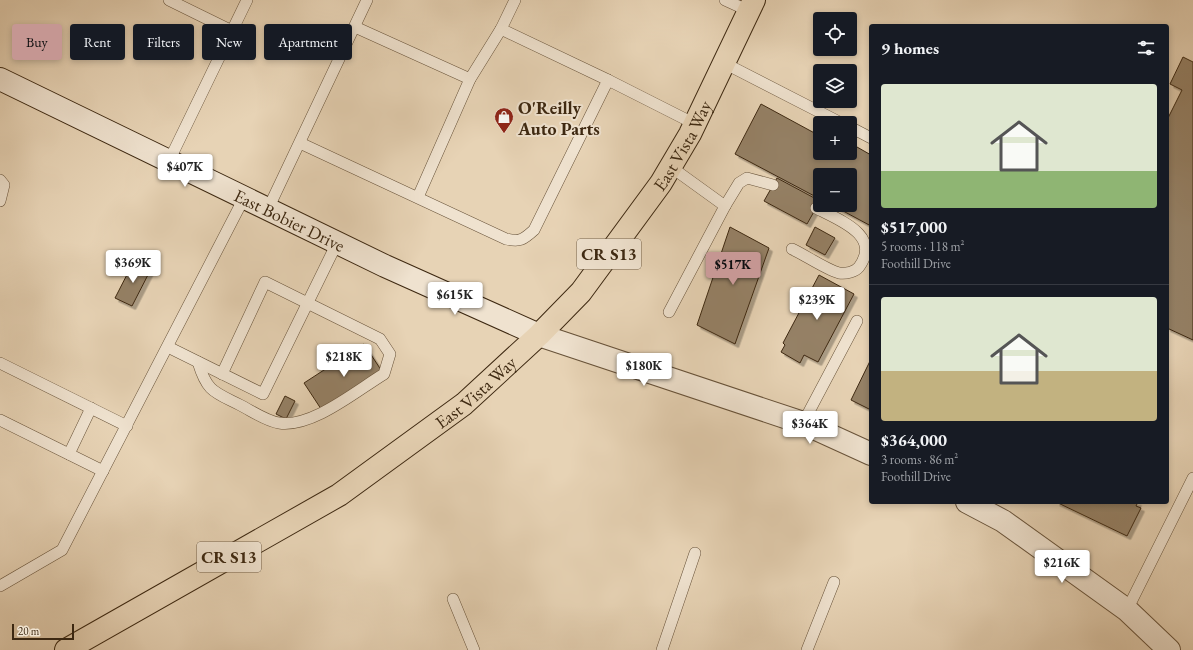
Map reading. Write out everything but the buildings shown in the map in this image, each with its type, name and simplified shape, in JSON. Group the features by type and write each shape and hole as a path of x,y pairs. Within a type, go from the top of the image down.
{"main road":[{"name":"East Vista Way","path":"66,650 339,495 464,404 539,335 581,292 661,183 695,124 751,6"}],"street":[{"name":"East Bobier Drive","path":"0,79 268,210 539,335 803,423 869,453"},
{"path":"970,504 1003,521 1127,610 1169,650"}],"lane":[{"path":"169,0 218,24"},
{"path":"235,24 247,0"},
{"path":"268,210 367,0"},
{"path":"418,197 470,79 501,29 515,0"},
{"path":"725,0 751,6"},
{"path":"355,27 470,79"},
{"path":"501,29 608,80 695,124"},
{"path":"169,162 218,60"},
{"path":"724,63 827,116"},
{"path":"300,144 418,197 506,239 516,241 526,238 534,230 608,80"},
{"path":"857,131 869,137"},
{"path":"671,167 726,206"},
{"path":"669,312 739,183 746,178 773,185"},
{"path":"0,180 4,185 0,201"},
{"path":"0,586 62,550 244,198"},
{"path":"792,249 839,273 848,273 858,268 864,258 866,245 860,234 823,212"},
{"path":"168,347 263,394 337,242"},
{"path":"198,362 204,380 213,392 277,423 291,424 314,418 384,374 390,354 380,339 265,282 222,374"},
{"path":"803,423 857,321"},
{"path":"0,362 127,426"},
{"path":"69,454 91,408"},
{"path":"1,423 103,471"},
{"path":"1127,610 1193,478"},
{"path":"662,650 695,553"},
{"path":"807,650 834,582"},
{"path":"453,599 474,650"}],"place":[{"name":"O'Reilly Auto Parts","path":"504,134"}]}
